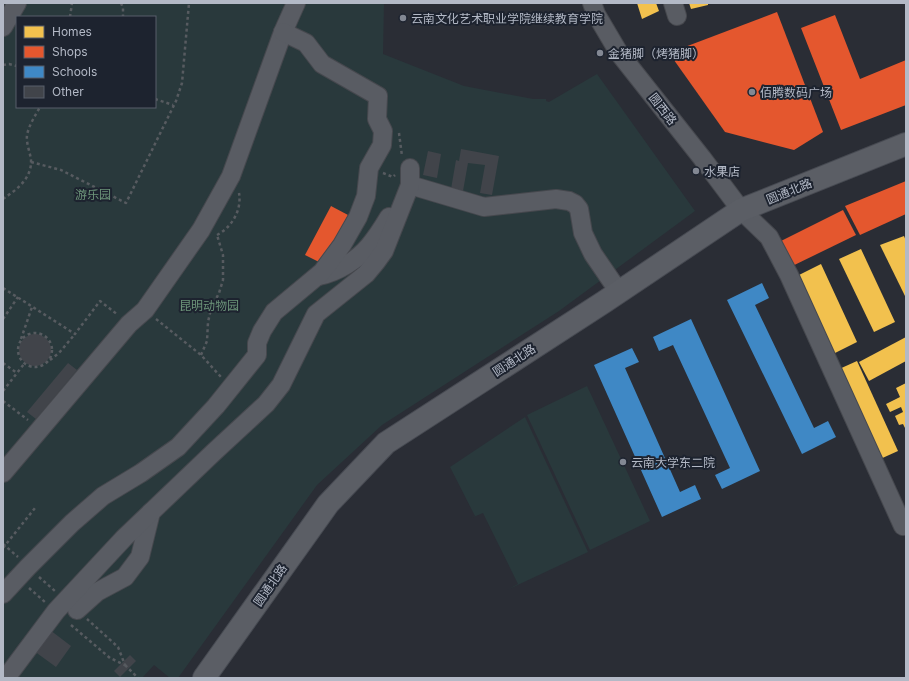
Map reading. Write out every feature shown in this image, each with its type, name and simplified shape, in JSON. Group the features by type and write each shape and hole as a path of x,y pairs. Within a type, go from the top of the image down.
{"main road":[{"name":"圆通北路","path":"204,678 328,504 386,443 619,292 741,210 906,144"}],"street":[{"path":"3,27 17,3"},
{"path":"3,473 129,324 145,310 201,230 231,176 283,32 296,3"},
{"name":"圆西路","path":"592,3 596,14 619,53 741,210 769,237 789,274 903,526"},
{"path":"3,594 33,561 72,523 103,496 141,473 178,447 216,406 257,355 257,343 262,331 274,312 322,272 342,245 358,217 366,196 369,168 382,145 383,132 377,119 378,96 322,64 306,43 283,32"},
{"path":"6,678 56,611 124,538 266,404 281,385 316,314 366,274 384,251 400,211 410,177 484,207 556,199 569,201 575,204 578,209 583,233 593,254 619,292"},
{"path":"316,277 327,274 356,258 370,246 389,217 400,211"},
{"path":"77,610 98,592 125,577 140,557 151,512"}],"path":[{"path":"70,16 72,3"},
{"path":"121,3 123,8 123,16"},
{"path":"31,162 61,170 126,203 182,83 189,3"},
{"path":"3,65 9,64 16,66"},
{"path":"156,99 173,105"},
{"path":"3,199 22,185 28,174 31,162 27,137 30,124 39,108"},
{"path":"201,355 207,341 208,322 211,309 224,280 223,255 217,235"},
{"path":"3,288 75,334"},
{"path":"3,319 18,297"},
{"path":"32,307 19,343 18,354 24,364 34,368 39,368 59,353 100,302 129,324"},
{"path":"145,310 201,355 231,388"},
{"path":"19,343 22,338 32,333 38,333 48,337 53,347 53,353 48,362"},
{"path":"3,363 17,373"},
{"path":"3,392 24,364"},
{"path":"3,401 41,429"},
{"path":"3,548 35,508"},
{"path":"118,647 125,665"},
{"path":"110,658 125,665 138,678"}],"green space":[{"name":"昆明动物园","path":"3,3 384,3 383,54 464,86 533,99 546,99 546,101 549,102 597,74 695,211 559,311 382,425 317,485 178,678 170,678 154,665 142,678 3,678"},
{"path":"587,386 650,521 590,550 527,415"},
{"path":"525,417 588,552 507,590 518,584 483,513 471,518 475,516 450,467"}],"building: Homes":[{"path":"637,3 656,3 659,11 642,19"},
{"path":"689,3 708,3 708,5 691,9"},
{"path":"904,236 906,241 906,298 880,245"},
{"path":"861,249 895,322 874,332 839,259"},
{"path":"821,264 857,342 831,355 793,278"},
{"path":"906,337 906,361 869,381 859,362"},
{"path":"857,361 898,451 878,460 837,370"},
{"path":"906,383 906,430 903,424 899,425 895,416 903,412 901,407 890,412 886,404 900,397 896,388"}],"building: Shops":[{"name":"佰腾数码广场","path":"777,12 823,132 794,150 725,132 669,53"},
{"name":"佰腾数码广场","path":"835,15 860,79 906,60 906,105 841,130 801,28"},
{"path":"906,181 906,214 860,235 845,206"},
{"path":"331,206 348,215 323,264 305,255"},
{"path":"843,210 856,235 780,272 767,248"}],"building: Schools":[{"path":"762,283 769,298 755,305 814,428 828,421 836,437 802,454 727,300"},
{"path":"691,319 760,471 722,489 715,475 730,468 673,345 659,351 653,337"},
{"path":"632,348 639,362 625,368 680,492 695,485 701,499 662,517 594,365"}],"building: Other":[{"path":"461,149 499,156 492,195 480,193 485,165 468,163 463,191 451,189 456,160 459,161"},
{"path":"428,151 441,154 437,178 423,175"},
{"path":"35,334 46,339 51,350 46,361 35,366 24,361 19,350 24,339"},
{"path":"68,363 77,370 36,419 27,412"},
{"path":"50,630 71,646 56,667 34,651"},
{"path":"130,655 136,661 120,677 114,671"}],"place":[{"name":"云南文化艺术职业学院继续教育学院","path":"403,18"},
{"name":"金猪脚（烤猪脚）","path":"600,53"},
{"name":"佰腾数码广场","path":"752,92"},
{"name":"水果店","path":"696,171"},
{"name":"云南大学东二院","path":"623,462"}],"park label":[{"name":"游乐园","path":"93,194"}]}
